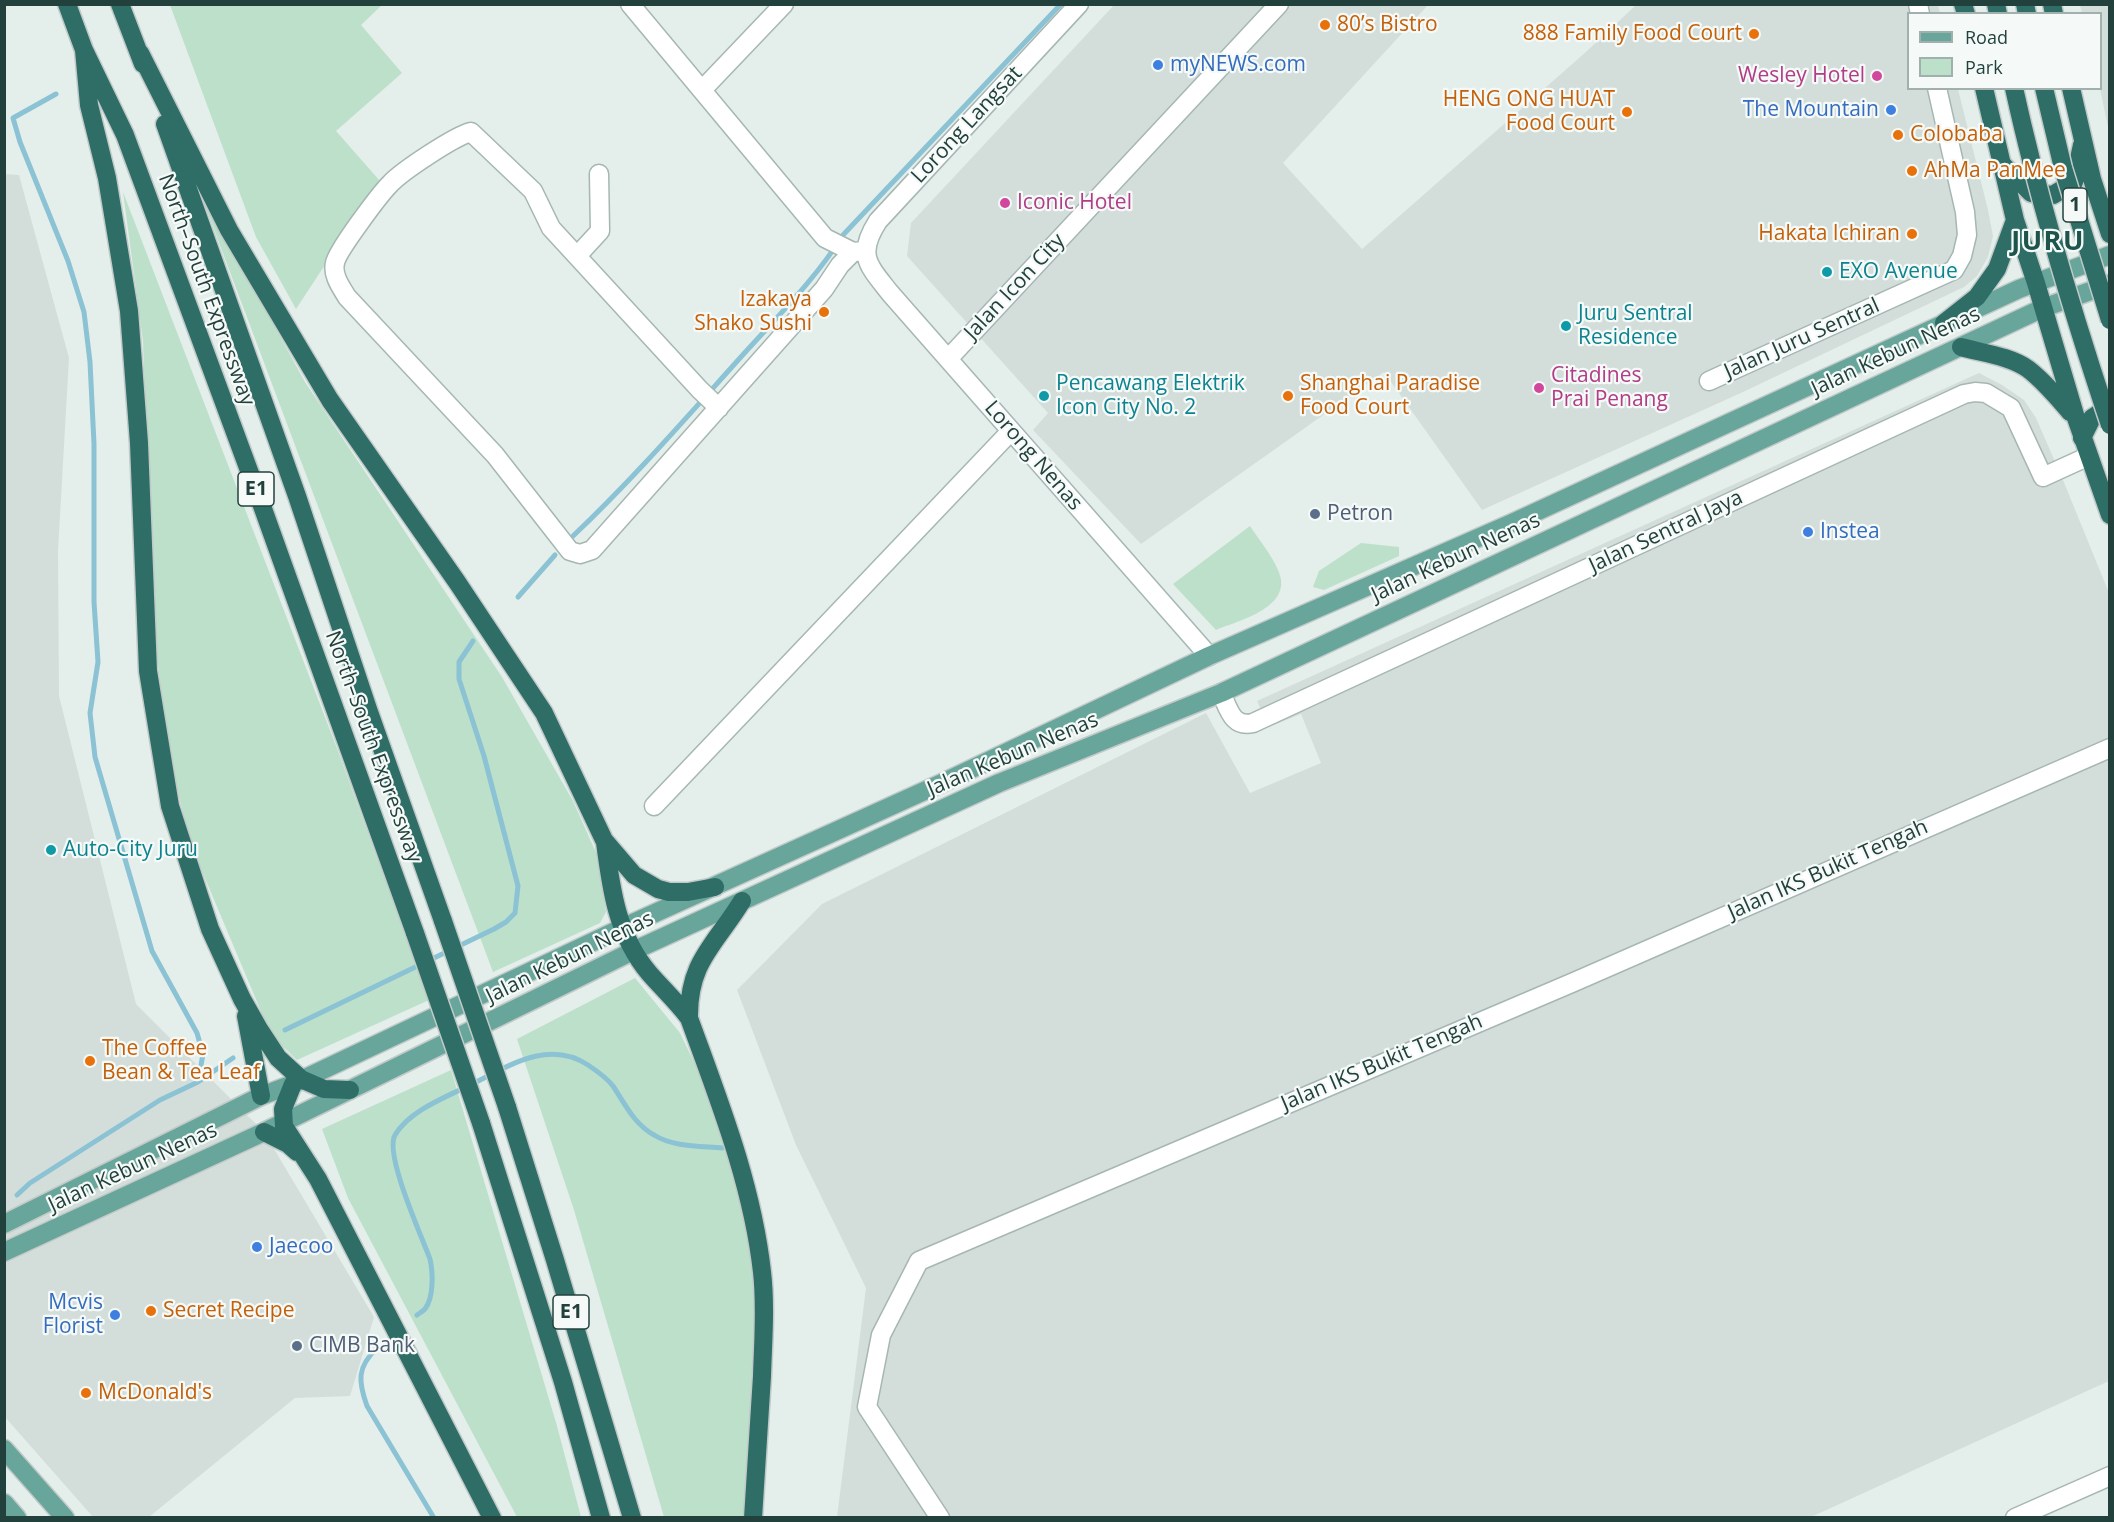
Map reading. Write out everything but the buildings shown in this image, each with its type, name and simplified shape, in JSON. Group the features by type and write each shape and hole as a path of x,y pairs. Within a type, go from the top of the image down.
{"highway":[{"name":"North–South Expressway","path":"67,4 84,50 125,135 416,933 481,1123 563,1382 601,1518"},
{"name":"North–South Expressway","path":"120,4 140,53 297,496 368,709 507,1107 583,1350 632,1518"},
{"path":"84,50 88,105 107,178 129,311 139,443 148,671 170,806 210,929 242,999 278,1058 297,1082 324,1089 350,1090"},
{"path":"140,53 229,230 330,400 457,582 544,713 604,840 634,875 658,889 669,892 688,892 715,887"},
{"path":"1983,90 2015,219 2082,438 2109,515"},
{"name":"1","path":"2014,90 2029,157 2109,424"},
{"name":"1","path":"2044,90 2063,168 2109,320"},
{"path":"2071,90 2092,179 2109,234"},
{"path":"2001,163 2031,193 2053,195 2074,182 2083,141"},
{"path":"2092,179 2109,194"},
{"path":"1944,323 1977,297 1997,269 2015,219"},
{"path":"1961,347 2001,358 2026,368 2048,387 2076,418"},
{"path":"2082,438 2092,418 2109,406"},
{"path":"604,840 614,904 622,928 633,951 648,972 689,1018 740,1160 758,1239 762,1273 763,1345 753,1518"},
{"path":"689,1018 692,980 698,966 742,901"},
{"path":"242,999 261,1096"},
{"path":"297,1082 283,1109 283,1122 318,1179 492,1518"},
{"path":"264,1132 288,1144 304,1158 318,1179"}],"main road":[{"name":"Jalan Kebun Nenas","path":"4,1224 261,1096 297,1082 622,928 942,783 1209,656 1502,527 2036,282 2109,255"},
{"name":"Jalan Kebun Nenas","path":"4,1252 264,1132 633,951 999,783 1221,693 2043,308 2109,284"},
{"path":"4,1449 64,1518"},
{"path":"4,1503 17,1518"}],"street":[{"path":"630,4 825,238 854,250"},
{"path":"702,90 784,4"},
{"name":"Lorong Langsat","path":"577,256 551,228 533,191 471,132 413,165 390,183 344,244 335,263 337,281 347,297 495,455 570,552 580,554 592,550 711,400 825,289 840,265 868,236 878,221 1079,4"},
{"name":"Jalan Icon City","path":"948,359 1279,4"},
{"name":"Jalan Juru Sentral","path":"1709,381 1954,270 1962,256 1967,235 1965,212 1937,90"},
{"path":"599,174 600,231 577,256 711,400"},
{"name":"Lorong Nenas","path":"854,250 1209,656"},
{"name":"Jalan Sentral Jaya","path":"1221,693 1234,720 1244,725 1253,723 1964,394 1986,393 2011,408 2043,477 2089,456"},
{"path":"654,806 1011,431"},
{"name":"Jalan IKS Bukit Tengah","path":"940,1518 867,1407 881,1335 919,1261 1574,982 2109,748"},
{"path":"2015,1518 2109,1476"}],"shaded area":[{"path":"1115,4 1428,5 1283,163 1362,249 1636,5 1938,5 1940,12 1907,12 1907,90 1958,90 1993,236 1988,257 1977,276 1964,287 1743,392 1482,510 1384,372 1141,544 1033,430 1048,413 907,256 911,223"},
{"path":"2080,5 2109,5 2109,132 2100,90 2102,12 2082,12"},
{"name":"Auto-City Juru","path":"4,174 19,175 69,358 58,550 59,696 136,1004 264,1132 374,1317 350,1396 295,1398 149,1517 93,1517 5,1417"},
{"path":"1979,373 2024,400 2036,418 2109,593 2109,1381 1811,1517 837,1517 866,1288 796,1145 737,990 822,904 1206,713 1250,793 1321,763 1301,714 1269,727 1257,701"}],"green space":[{"path":"170,5 382,5 361,25 402,73 336,131 380,181 296,309 256,237"},
{"path":"198,187 305,382 502,677 573,801 598,857 606,912 600,923 493,972"},
{"path":"123,192 338,751 429,1000 297,1060 271,1035 191,845 168,753 153,619 143,341"},
{"path":"1250,526 1278,570 1281,583 1279,594 1262,610 1216,630 1173,584"},
{"path":"1361,543 1399,547 1399,556 1324,590 1313,587 1319,571"},
{"path":"635,978 680,1033 708,1091 744,1208 756,1290 745,1517 664,1517 574,1210 517,1039"},
{"path":"451,1070 557,1426 581,1517 517,1517 348,1198 322,1129"}],"waterway":[{"path":"573,536 637,471 794,299 843,235 1061,4"},
{"path":"17,1195 30,1183 160,1100 198,1082 203,1054 197,1033 152,951 95,757 90,713 98,662 94,602 94,444 90,362 84,312 68,261 20,142 13,118 56,94"},
{"path":"518,597 555,555"},
{"path":"285,1030 494,929 515,913 518,886 484,756 459,679 459,662 473,641"},
{"path":"472,1084 514,1063 543,1055 558,1054 573,1058 598,1072 613,1086 635,1119 654,1135 678,1144 722,1148"},
{"path":"198,1082 233,1058"},
{"path":"417,1315 425,1309 430,1298 431,1264 399,1177 393,1145 395,1135 417,1113 464,1088"},
{"path":"377,1348 370,1355 361,1375 367,1406 434,1518"}],"place":[{"name":"80’s Bistro","path":"1325,25"},
{"name":"888 Family Food Court","path":"1754,34"},
{"name":"myNEWS.com","path":"1158,65"},
{"name":"Wesley Hotel","path":"1877,76"},
{"name":"The Mountain","path":"1891,110"},
{"name":"HENG ONG HUAT Food Court","path":"1627,112"},
{"name":"Colobaba","path":"1898,135"},
{"name":"AhMa PanMee","path":"1912,171"},
{"name":"Iconic Hotel","path":"1005,203"},
{"name":"Hakata Ichiran","path":"1912,234"},
{"name":"EXO Avenue","path":"1827,272"},
{"name":"Izakaya Shako Sushi","path":"824,312"},
{"name":"Juru Sentral Residence","path":"1566,326"},
{"name":"Citadines Prai Penang","path":"1539,388"},
{"name":"Pencawang Elektrik Icon City No. 2","path":"1044,396"},
{"name":"Shanghai Paradise Food Court","path":"1288,396"},
{"name":"Petron","path":"1315,514"},
{"name":"Instea","path":"1808,532"},
{"name":"Auto-City Juru","path":"51,850"},
{"name":"The Coffee Bean & Tea Leaf","path":"90,1061"},
{"name":"Jaecoo","path":"257,1247"},
{"name":"Secret Recipe","path":"151,1311"},
{"name":"Mcvis Florist","path":"115,1315"},
{"name":"CIMB Bank","path":"297,1346"},
{"name":"McDonald's","path":"86,1393"}],"district":[{"name":"JURU","path":"2048,242"}]}
